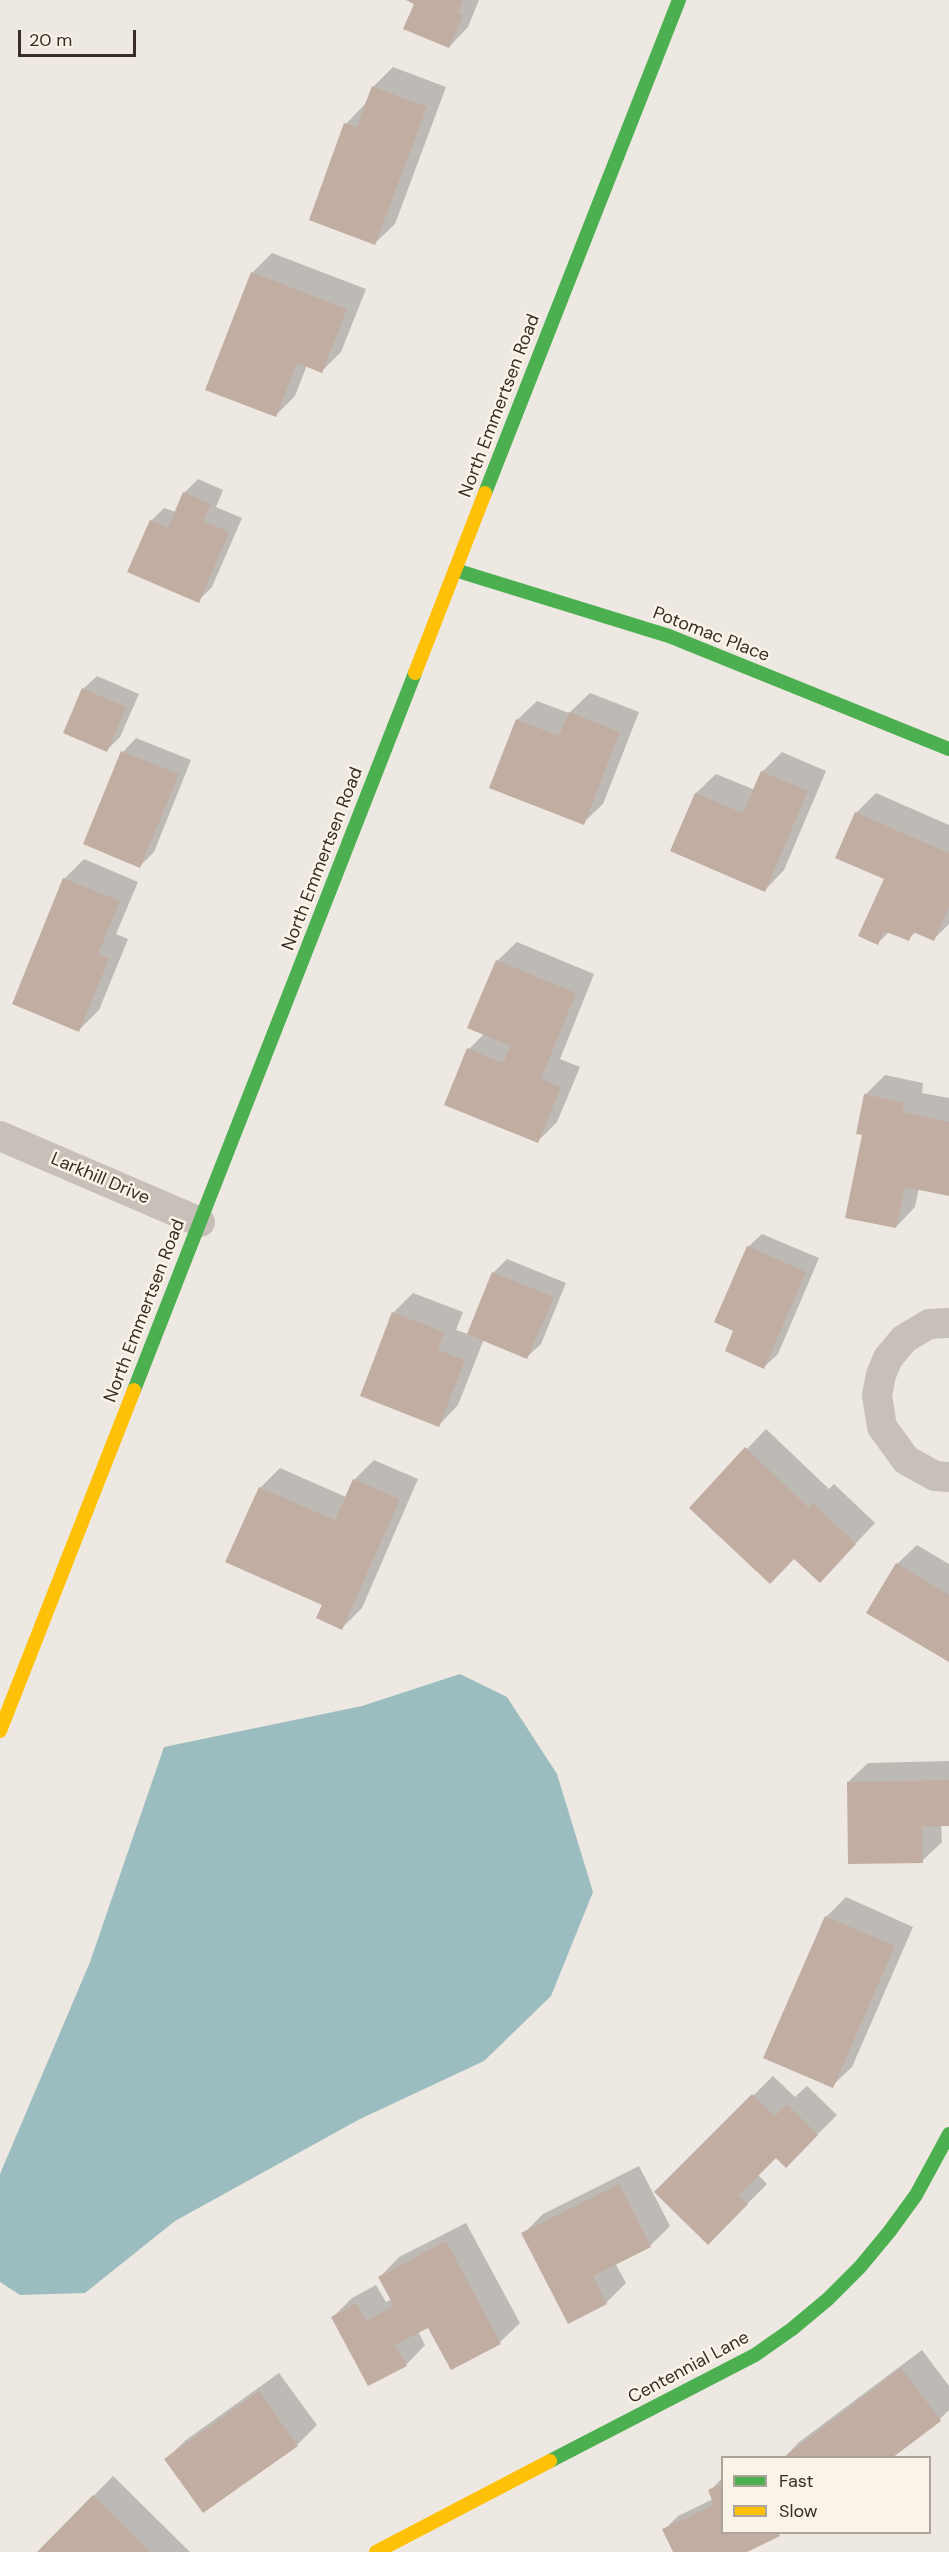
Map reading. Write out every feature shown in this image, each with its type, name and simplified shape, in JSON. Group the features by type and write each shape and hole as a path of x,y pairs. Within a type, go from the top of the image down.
{"street":[{"name":"North Emmertsen Road","path":"0,1731 679,0"},
{"name":"Potomac Place","path":"455,570 669,636 949,749"},
{"name":"Larkhill Drive","path":"0,1136 200,1222"},
{"path":"949,1323 929,1324 904,1339 888,1358 880,1376 877,1395 882,1426 906,1460 935,1476 949,1477"},
{"name":"Centennial Lane","path":"376,2552 755,2355 792,2329 828,2299 860,2267 889,2232 916,2195 949,2134"}],"water":[{"path":"460,1674 507,1697 557,1774 593,1892 551,1996 484,2061 360,2119 175,2221 85,2293 20,2295 0,2282 0,2174 90,1962 164,1747 362,1706"}],"building":[{"path":"406,0 463,0 458,13 463,15 449,48 403,29 414,4"},
{"path":"372,86 427,107 375,245 309,220 344,123 357,127"},
{"path":"251,272 347,309 322,373 297,363 276,417 205,390"},
{"path":"183,492 211,504 203,521 229,532 199,603 127,572 150,520 168,528"},
{"path":"82,688 126,707 107,752 63,733"},
{"path":"569,712 620,732 584,825 489,788 516,719 559,736"},
{"path":"121,751 179,774 140,868 83,844"},
{"path":"761,771 808,791 765,892 670,851 695,793 743,813"},
{"path":"855,812 949,853 949,907 934,941 913,932 909,941 884,931 878,945 858,936 884,879 835,858"},
{"path":"63,878 120,901 98,954 109,959 79,1032 12,1004"},
{"path":"496,960 576,993 541,1079 561,1087 538,1143 444,1105 467,1048 503,1063 511,1046 467,1028"},
{"path":"864,1094 904,1103 903,1112 949,1122 949,1196 905,1187 896,1228 845,1218 862,1135 856,1134"},
{"path":"747,1246 806,1272 764,1369 725,1351 733,1331 714,1322"},
{"path":"492,1272 554,1297 527,1359 467,1334"},
{"path":"392,1312 444,1332 438,1350 465,1360 439,1427 360,1396"},
{"path":"745,1447 809,1508 813,1503 856,1544 820,1583 794,1559 770,1584 689,1508"},
{"path":"353,1479 400,1499 342,1630 316,1618 322,1605 225,1562 259,1487 335,1520"},
{"path":"896,1563 949,1595 949,1662 866,1613"},
{"path":"949,1780 949,1826 922,1826 923,1863 848,1864 847,1782"},
{"path":"825,1916 895,1946 833,2088 763,2058"},
{"path":"752,2094 775,2116 787,2104 818,2135 786,2168 776,2158 739,2195 748,2204 708,2245 654,2192"},
{"path":"619,2184 651,2247 593,2276 607,2304 568,2324 521,2233"},
{"path":"446,2241 501,2344 451,2370 428,2328 395,2345 407,2366 368,2386 331,2317 356,2303 366,2321 394,2306 378,2277"},
{"path":"901,2368 941,2421 895,2456 786,2456"},
{"path":"259,2391 298,2446 203,2513 164,2459"},
{"path":"721,2484 721,2534 779,2534 780,2536 747,2552 673,2552 662,2529 714,2505 708,2490"},
{"path":"93,2495 151,2552 37,2552"}],"traffic: fast":[{"path":"485,493 679,0"},
{"path":"455,570 669,636 949,749"},
{"path":"134,1390 415,673"},
{"path":"550,2461 755,2355 792,2329 828,2299 860,2267 889,2232 916,2195 949,2134"}],"traffic: slow":[{"path":"415,673 485,493"},
{"path":"0,1731 134,1390"},
{"path":"376,2552 550,2461"}]}
